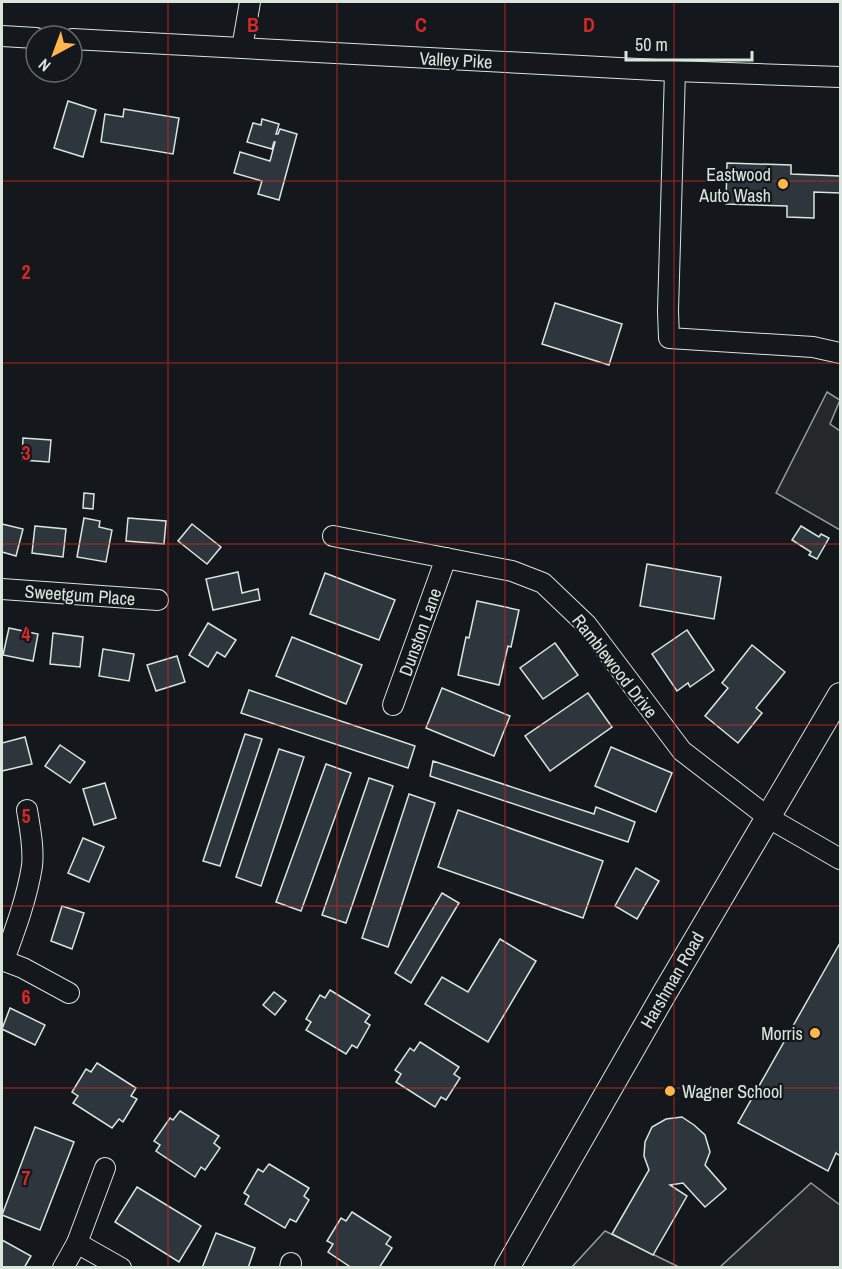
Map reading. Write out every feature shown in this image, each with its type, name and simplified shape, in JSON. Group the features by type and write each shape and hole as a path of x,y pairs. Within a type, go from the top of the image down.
{"main road":[{"name":"Harshman Road","path":"512,1266 664,993 840,695"}],"street":[{"path":"242,48 249,2"},
{"path":"2,36 24,37"},
{"name":"Valley Pike","path":"84,40 675,71 840,77"},
{"path":"675,71 669,338 813,347 840,352"},
{"name":"Ramblewood Drive","path":"333,536 512,571 543,583 587,625 682,751 769,818 840,859"},
{"name":"Dunston Lane","path":"393,705 446,558"},
{"name":"Sweetgum Place","path":"2,589 158,600"},
{"path":"27,810 32,866 24,902 3,960 69,993"},
{"path":"63,1268 77,1243 105,1168"},
{"path":"77,1243 121,1268"}],"shaded area":[{"path":"827,392 840,400 830,424 840,431 840,530 776,493"},
{"path":"811,1183 840,1205 840,1267 720,1267"},
{"path":"605,1231 679,1267 571,1268"}],"building":[{"path":"68,101 96,110 83,157 54,148"},
{"path":"124,109 179,118 173,154 101,142 105,114 123,117"},
{"path":"262,119 279,124 276,134 280,129 297,134 279,200 258,194 262,181 234,173 240,152 270,161 275,142 272,149 247,142 253,123 261,125"},
{"name":"Eastwood Auto Wash","path":"727,163 791,165 791,174 840,176 840,193 814,192 814,218 787,217 787,206 726,204"},
{"path":"555,303 622,324 609,365 542,344"},
{"path":"23,438 51,440 49,462 22,460"},
{"path":"84,493 94,494 93,509 83,508"},
{"path":"84,518 100,521 99,527 112,530 106,562 77,557"},
{"path":"128,518 166,521 164,544 126,541"},
{"path":"2,524 23,529 16,556 2,552"},
{"path":"192,524 221,547 207,564 178,541"},
{"path":"35,526 66,529 63,557 32,553"},
{"path":"801,526 819,537 821,534 829,538 817,559 809,555 811,552 792,540"},
{"path":"647,564 721,577 714,619 640,606"},
{"path":"238,572 242,593 258,589 260,600 213,610 206,579"},
{"path":"325,573 395,600 379,640 310,614"},
{"path":"477,601 519,610 511,647 508,646 499,685 458,675"},
{"path":"208,623 236,640 225,657 217,652 208,667 189,655"},
{"path":"9,628 38,634 33,661 3,655"},
{"path":"687,630 714,670 690,687 688,683 677,691 652,654"},
{"path":"53,633 83,637 80,667 50,664"},
{"path":"292,637 362,665 346,704 276,676"},
{"path":"555,643 578,675 543,699 520,668"},
{"path":"752,645 785,672 756,708 762,713 738,743 705,716 728,688 722,683"},
{"path":"103,649 134,654 129,681 99,676"},
{"path":"177,656 185,682 156,691 147,665"},
{"path":"442,688 510,716 494,756 426,728"},
{"path":"249,690 415,746 408,768 241,713"},
{"path":"588,693 612,727 550,771 525,736"},
{"path":"245,734 262,739 220,866 203,861"},
{"path":"25,737 32,764 2,771 2,743"},
{"path":"60,745 85,762 70,783 45,766"},
{"path":"611,747 672,773 656,812 595,786"},
{"path":"279,749 304,757 261,886 236,877"},
{"path":"433,761 594,814 596,807 635,822 628,842 430,776"},
{"path":"326,764 351,773 301,911 276,902"},
{"path":"369,778 393,786 346,923 322,915"},
{"path":"105,783 116,818 94,825 83,789"},
{"path":"409,794 435,803 388,947 362,938"},
{"path":"458,810 603,861 583,918 438,867"},
{"path":"83,838 104,847 89,882 68,873"},
{"path":"636,868 659,881 637,919 615,906"},
{"path":"442,893 459,903 411,983 395,973"},
{"path":"62,906 84,913 72,949 51,941"},
{"path":"500,939 536,961 488,1042 425,1004 442,977 468,992"},
{"name":"Morris","path":"840,943 840,1156 836,1153 828,1171 738,1123"},
{"path":"330,990 370,1015 365,1022 370,1025 357,1048 352,1045 346,1054 306,1030 311,1022 306,1019 320,995 325,998"},
{"path":"274,992 286,1001 275,1015 263,1005"},
{"path":"10,1008 45,1025 35,1045 2,1029"},
{"path":"420,1042 459,1067 454,1074 460,1078 446,1100 441,1097 435,1107 396,1082 401,1074 395,1070 410,1048 414,1051"},
{"path":"97,1063 136,1088 131,1096 137,1099 123,1122 119,1119 112,1128 73,1103 78,1096 72,1092 86,1069 91,1072"},
{"path":"180,1111 219,1136 214,1143 220,1148 205,1170 201,1167 195,1177 156,1151 160,1145 154,1141 170,1118 173,1120"},
{"path":"682,1117 705,1135 710,1152 705,1165 726,1189 705,1207 683,1183 670,1185 687,1196 653,1255 612,1234 649,1170 644,1156 645,1142 652,1127 666,1119"},
{"path":"35,1127 74,1142 40,1230 2,1215"},
{"path":"269,1164 309,1188 304,1196 309,1200 296,1222 290,1219 285,1228 245,1204 249,1196 244,1193 258,1169 263,1172"},
{"path":"137,1187 201,1226 179,1262 115,1222"},
{"path":"352,1212 391,1237 386,1244 392,1248 379,1268 352,1268 328,1252 333,1244 327,1241 341,1218 346,1221"},
{"path":"216,1233 255,1248 248,1268 202,1268"},
{"path":"2,1240 31,1256 24,1268 2,1268"}],"place":[{"name":"Eastwood Auto Wash","path":"783,184"},
{"name":"Morris","path":"815,1033"},
{"name":"Wagner School","path":"670,1091"}]}
